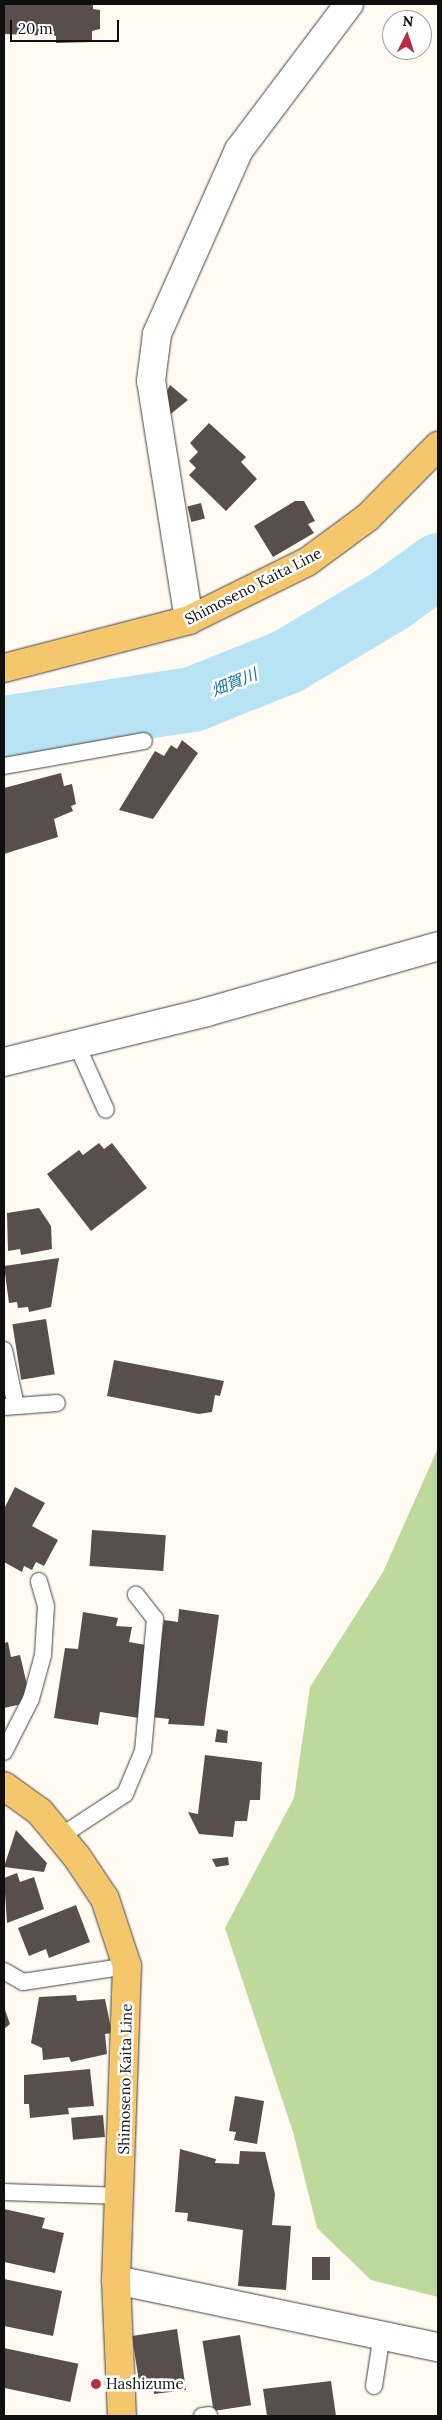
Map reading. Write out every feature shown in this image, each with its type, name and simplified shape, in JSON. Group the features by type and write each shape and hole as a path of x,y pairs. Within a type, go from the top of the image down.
{"main road":[{"name":"Shimoseno Kaita Line","path":"4,668 189,620 306,562 335,543 368,517 438,446"},
{"name":"Shimoseno Kaita Line","path":"4,1786 40,1812 61,1836 105,1899 127,1966 121,2196 116,2280 122,2416"}],"street":[{"path":"189,620 151,381 157,334 239,150 349,4"},
{"path":"4,1062 208,1012 438,946"},
{"path":"116,2280 438,2347"}],"lane":[{"path":"4,766 144,741"},
{"path":"76,1043 106,1110"},
{"path":"4,1350 10,1406 57,1403"},
{"path":"4,1752 28,1707 43,1654 46,1606 39,1581"},
{"path":"61,1836 125,1794 143,1752 154,1618 136,1595"},
{"path":"4,1971 23,1982 127,1966"},
{"path":"4,2192 121,2196"},
{"path":"374,2386 382,2334"}],"green space":[{"path":"438,1448 438,2297 371,2280 317,2228 293,2132 225,1928 294,1798 310,1687 383,1572"}],"building":[{"path":"4,4 93,4 93,9 100,10 100,29 92,31 92,42 56,43 56,36 4,34"},
{"path":"170,385 188,400 167,417 161,403"},
{"path":"209,423 246,457 241,462 257,479 226,511 189,475 196,468 189,461 198,452 190,443"},
{"path":"295,501 304,501 315,521 308,524 314,533 273,557 254,526"},
{"path":"201,503 205,519 191,522 187,506"},
{"path":"182,740 198,753 153,819 119,810 155,751 164,756 171,745 177,749"},
{"path":"61,773 64,786 72,784 76,804 71,806 73,811 54,819 58,837 4,854 4,788"},
{"path":"99,1143 104,1149 112,1143 147,1188 91,1231 47,1174 79,1150 83,1155"},
{"path":"39,1208 51,1226 52,1249 21,1255 20,1249 8,1251 7,1213"},
{"path":"59,1258 51,1307 29,1312 28,1307 18,1308 17,1302 9,1303 4,1266"},
{"path":"46,1319 55,1374 21,1380 12,1324"},
{"path":"114,1360 224,1381 220,1396 215,1395 212,1412 199,1414 107,1396"},
{"path":"15,1487 45,1503 32,1526 58,1540 44,1566 36,1562 32,1570 24,1566 22,1572 4,1562 4,1509"},
{"path":"92,1530 166,1535 163,1571 89,1566"},
{"path":"179,1609 219,1615 204,1726 168,1724 169,1719 151,1717 164,1620 178,1622"},
{"path":"83,1612 118,1618 116,1626 132,1627 129,1642 146,1645 139,1718 100,1712 98,1725 54,1718 65,1648 78,1649"},
{"path":"8,1642 11,1657 20,1655 28,1689 22,1704 4,1708 4,1643"},
{"path":"217,1729 228,1731 227,1743 215,1742"},
{"path":"205,1755 262,1762 260,1800 250,1800 247,1821 235,1821 233,1837 199,1834 188,1812 198,1814"},
{"path":"16,1830 47,1863 44,1872 4,1867"},
{"path":"228,1857 229,1865 216,1867 212,1859"},
{"path":"17,1873 20,1882 34,1877 44,1909 7,1923 4,1878"},
{"path":"76,1905 90,1942 49,1958 46,1949 29,1956 18,1928"},
{"path":"76,1995 77,2001 105,1999 112,2033 105,2034 107,2054 71,2062 69,2057 43,2060 42,2048 31,2043 39,1997"},
{"path":"4,2007 10,2024 4,2029"},
{"path":"90,2069 94,2106 68,2108 69,2114 30,2118 29,2104 24,2104 24,2075"},
{"path":"235,2096 264,2101 257,2144 234,2140 236,2132 229,2131"},
{"path":"103,2115 105,2137 73,2140 71,2118"},
{"path":"180,2149 216,2159 215,2163 239,2164 240,2151 265,2152 275,2194 272,2225 291,2226 286,2290 238,2286 243,2230 187,2221 188,2213 175,2212"},
{"path":"4,2209 45,2218 42,2228 64,2233 55,2273 4,2262"},
{"path":"312,2257 330,2257 330,2280 312,2280"},
{"path":"4,2279 62,2291 53,2336 4,2326"},
{"path":"177,2329 186,2390 154,2394 152,2380 139,2382 132,2336"},
{"path":"240,2335 251,2405 214,2411 202,2341"},
{"path":"4,2348 78,2364 70,2402 4,2388"},
{"path":"331,2381 336,2416 267,2416 263,2389"}],"waterway":[{"name":"畑賀川","path":"4,728 192,699 287,661 391,599 438,565"}],"place":[{"name":"Hashizume","path":"96,2384"}]}
